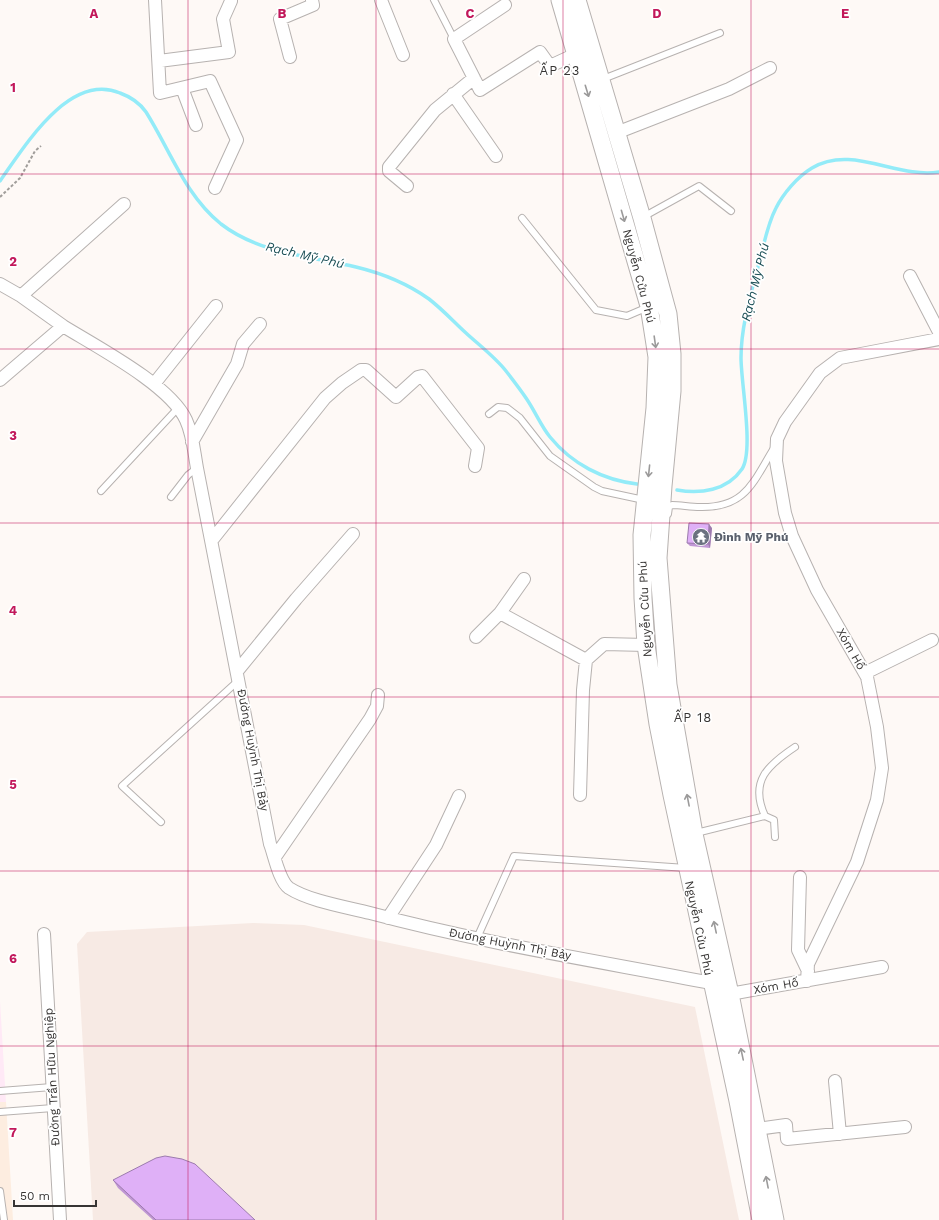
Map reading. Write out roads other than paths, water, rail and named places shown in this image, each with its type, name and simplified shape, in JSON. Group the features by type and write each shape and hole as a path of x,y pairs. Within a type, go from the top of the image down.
{"main road":[{"name":"Nguyễn Cửu Phú","path":"560,0 649,306 657,357 655,408 642,535 642,598 646,645 658,724 686,868 738,1101 761,1220"},
{"name":"Nguyễn Cửu Phú","path":"577,0 642,218 668,314 672,354 672,391 658,558 668,685 694,834 730,994 775,1220"},
{"path":"711,983 730,994"}],"street":[{"path":"155,0 160,93 210,81 237,140 215,188"},
{"path":"290,57 280,19 313,4 312,0"},
{"path":"381,0 403,55"},
{"path":"159,61 229,52 223,19 232,1"},
{"path":"505,5 454,39 480,90 540,52 550,66 576,54"},
{"path":"616,132 729,89 770,68"},
{"path":"407,186 391,174 389,171 390,166 435,110 452,94 474,78"},
{"path":"182,88 196,125"},
{"path":"452,94 496,156"},
{"path":"21,296 124,204"},
{"path":"910,276 939,332"},
{"name":"Đường Huỳnh Thị Bảy","path":"0,284 21,296 64,326 154,384 178,408 185,419 198,468 239,675 270,844 279,872 288,887 310,897 388,918 477,938 711,983"},
{"path":"154,384 216,306"},
{"path":"192,442 237,364 243,344 260,324"},
{"path":"0,380 64,326"},
{"name":"Xóm Hố","path":"730,994 808,976 808,964 857,862 877,800 882,768 877,727 865,673 817,590 792,536 785,513 776,461 775,447 778,435 785,422 820,373 840,358 939,339"},
{"path":"212,540 325,398 342,382 361,370 367,370 396,397 418,377 422,376 478,448 475,466"},
{"path":"239,675 296,599 353,534"},
{"path":"476,637 500,613 524,579"},
{"path":"500,613 586,660"},
{"path":"865,673 932,640"},
{"path":"580,795 583,690 586,660 604,644 646,645"},
{"path":"275,857 370,719 377,706 378,695"},
{"path":"388,918 436,846 459,796"},
{"path":"800,877 798,950 808,976 882,967"},
{"name":"Đường Trần Hữu Nghiệp","path":"44,934 60,1220"},
{"path":"835,1081 840,1134"},
{"path":"757,1129 786,1125 787,1139 905,1126"}],"lane":[{"path":"434,0 454,39"},
{"path":"601,79 720,33"},
{"path":"642,218 698,186 731,211"},
{"path":"522,218 596,310 627,316 649,306"},
{"path":"489,414 498,407 506,407 520,418 550,456 594,487 602,491 646,501"},
{"path":"101,491 178,408"},
{"path":"658,558 665,550 670,506 704,507 734,502 750,487 775,447"},
{"path":"171,497 188,475 198,468"},
{"path":"161,822 122,786 239,675"},
{"path":"765,816 760,795 761,782 766,770 775,760 795,747"},
{"path":"694,834 765,816 774,820 775,837"},
{"path":"477,938 514,856 686,868"},
{"path":"0,1091 52,1086"},
{"path":"0,1112 54,1108"},
{"path":"0,1190 4,1220"}],"waterway":[{"name":"Rạch Mỹ Phú","path":"0,181 36,132 50,116 66,102 83,93 101,89 128,96 138,103 146,112 197,200 221,224 236,234 269,248 286,253 365,269 394,280 421,294 439,307 502,366 526,398 547,433 568,455 578,463 600,474 612,479 637,484"},
{"name":"Rạch Mỹ Phú","path":"677,490 695,492 712,489 729,482 742,469 747,448 747,433 741,346 750,298 768,228 782,197 801,176 812,168 827,162 843,159 907,171 923,173 939,172"}],"place":[{"name":"Đình Mỹ Phú","path":"701,537"}],"district":[{"name":"ẤP 23","path":"560,70"},
{"name":"ẤP 18","path":"693,717"}]}
